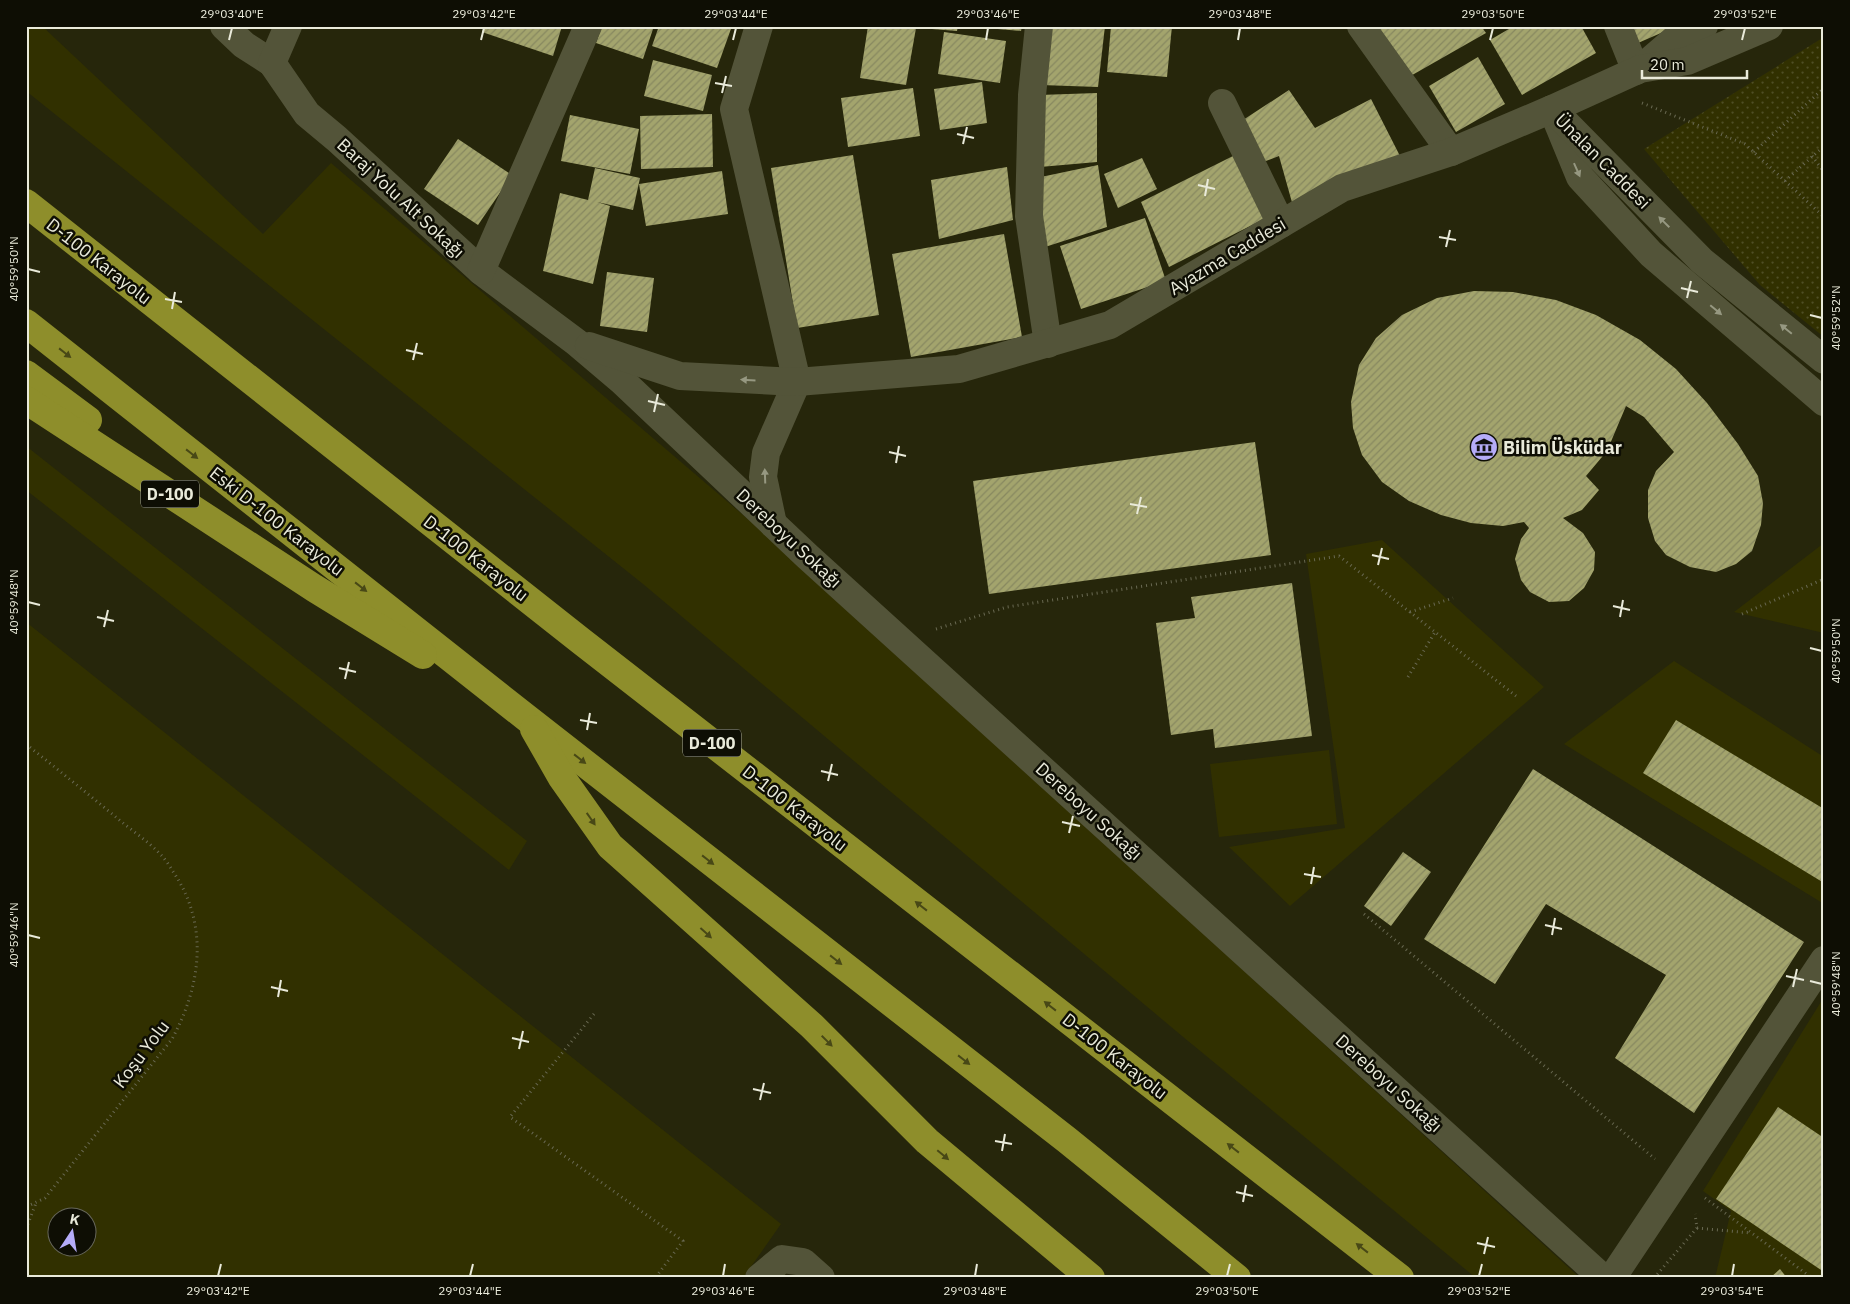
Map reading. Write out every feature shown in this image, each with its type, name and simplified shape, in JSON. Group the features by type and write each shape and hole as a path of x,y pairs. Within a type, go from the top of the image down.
{"highway":[{"name":"D-100 Karayolu","path":"27,204 581,641 1400,1278"},
{"name":"Eski D-100 Karayolu","path":"26,323 528,719"},
{"path":"26,374 314,588 528,719 1067,1140 1237,1278"},
{"name":"D-100","path":"26,400 314,588"},
{"path":"528,719 562,778 610,846 812,1026 927,1141 1091,1278"}],"street":[{"path":"224,26 244,45 272,63 288,26"},
{"path":"481,271 588,26"},
{"path":"759,26 734,109 797,382 766,453 763,478 773,524"},
{"path":"1039,26 1032,95 1029,216 1048,344"},
{"path":"1361,26 1451,152"},
{"path":"1618,26 1638,70"},
{"name":"Ayazma Caddesi","path":"1638,70 1676,38 1704,26"},
{"name":"Ayazma Caddesi","path":"576,342 680,376 797,382 959,369 1110,325 1342,188 1451,152 1638,70 1686,61 1769,26"},
{"name":"Baraj Yolu Alt Sokağı","path":"272,63 307,114 337,139 481,271 576,342"},
{"path":"1222,104 1281,224"},
{"name":"Ünalan Caddesi","path":"1552,109 1702,261 1824,360"},
{"name":"Ünalan Caddesi","path":"1552,109 1580,177 1650,254 1824,402"},
{"name":"Dereboyu Sokağı","path":"576,342 622,381 773,524 1603,1278"},
{"path":"1612,1278 1685,1183 1824,960"},
{"path":"759,1278 782,1259 802,1262 821,1278"}],"path":[{"path":"1602,87 1745,144 1824,217"},
{"path":"1754,152 1824,88"},
{"path":"1785,181 1824,146"},
{"path":"1812,156 1824,172"},
{"path":"900,640 1007,607 1339,556 1516,696"},
{"path":"1742,614 1824,579"},
{"path":"1410,612 1453,598"},
{"path":"1408,677 1435,632"},
{"name":"Koşu Yolu","path":"26,744 162,855 182,884 192,911 198,938 192,991 183,1018 172,1038 45,1198 26,1207"},
{"path":"1364,914 1685,1183 1812,1278"},
{"path":"594,1014 510,1117 683,1241 655,1278"},
{"path":"1685,1183 1696,1228"},
{"path":"26,1229 36,1202"},
{"path":"1696,1228 1751,1233"},
{"path":"1654,1278 1696,1228"},
{"path":"26,1272 29,1278"}],"shaded area":[{"path":"26,26 42,26 263,234 331,163 777,544 1580,1278 1476,1278 1182,1036 643,584 26,91"},
{"path":"1824,37 1824,337 1760,285 1644,149"},
{"path":"26,446 527,841 509,870 26,490"},
{"path":"1382,540 1544,687 1290,906 1229,847 1345,828 1306,554"},
{"path":"1824,543 1824,633 1734,612"},
{"path":"26,622 781,1224 743,1278 26,1278"},
{"path":"1674,661 1824,757 1824,904 1564,744"},
{"path":"1329,750 1337,824 1219,837 1210,764"},
{"path":"1824,997 1824,1278 1715,1278 1731,1211 1703,1191"}],"building":[{"path":"484,26 562,26 553,56 482,32"},
{"path":"602,26 654,26 643,59 596,43"},
{"path":"659,26 732,26 717,68 652,46"},
{"path":"868,26 916,28 906,85 860,78"},
{"path":"932,26 958,26 957,31 932,29"},
{"path":"986,26 1022,26 1021,31 986,28"},
{"path":"1046,26 1105,26 1098,87 1041,85"},
{"path":"1111,26 1172,26 1167,77 1107,72"},
{"path":"1374,26 1481,26 1486,33 1407,78"},
{"path":"1514,26 1581,26 1596,53 1522,95 1490,40"},
{"path":"1631,26 1677,26 1638,43"},
{"path":"944,32 1006,41 1000,83 938,74"},
{"path":"1478,57 1505,104 1456,132 1429,86"},
{"path":"653,60 712,75 703,111 644,96"},
{"path":"982,82 987,123 940,130 934,89"},
{"path":"913,88 920,136 848,147 841,98"},
{"path":"1289,90 1315,128 1371,99 1400,156 1293,206 1279,156 1263,162 1240,122"},
{"path":"1097,93 1097,162 1040,167 1039,95"},
{"path":"712,114 713,167 641,169 640,116"},
{"path":"570,115 639,129 630,174 561,161"},
{"path":"458,139 512,175 478,225 424,189"},
{"path":"853,155 879,315 797,328 771,168"},
{"path":"1235,155 1268,217 1169,267 1141,202"},
{"path":"1142,158 1157,189 1118,208 1104,174"},
{"path":"1098,165 1107,227 1045,247 1036,178"},
{"path":"1007,167 1013,220 939,239 931,180"},
{"path":"595,168 640,178 633,210 597,202 610,206 593,284 543,271 560,193 588,200"},
{"path":"722,171 728,214 646,226 639,184"},
{"path":"1145,218 1166,281 1081,309 1060,246"},
{"path":"1004,234 1022,337 911,357 892,254"},
{"path":"607,272 654,278 647,332 600,326"},
{"name":"Bilim Üsküdar","path":"1474,291 1513,292 1556,300 1596,315 1640,340 1676,369 1707,403 1738,444 1758,476 1763,503 1761,525 1752,551 1736,564 1716,572 1690,567 1666,555 1655,541 1648,518 1648,490 1656,471 1674,452 1644,417 1626,406 1607,451 1586,476 1599,490 1582,510 1563,518 1583,533 1595,552 1594,570 1584,588 1569,601 1549,602 1530,592 1521,580 1515,559 1521,539 1529,528 1524,522 1503,526 1471,523 1441,515 1409,501 1382,482 1362,455 1353,428 1351,402 1359,365 1376,338 1402,315 1437,298"},
{"path":"1255,442 1271,555 989,594 973,481"},
{"path":"1292,583 1312,736 1215,748 1213,729 1171,735 1156,623 1195,618 1191,597"},
{"path":"1676,720 1824,809 1824,883 1643,773"},
{"path":"1533,769 1804,942 1694,1113 1615,1058 1666,975 1546,904 1495,984 1424,939"},
{"path":"1403,852 1431,872 1391,926 1364,906"},
{"path":"1778,1107 1824,1138 1824,1272 1716,1199"},
{"path":"1780,1269 1787,1278 1770,1278"}],"place":[{"name":"Bilim Üsküdar","path":"1484,447"}]}
